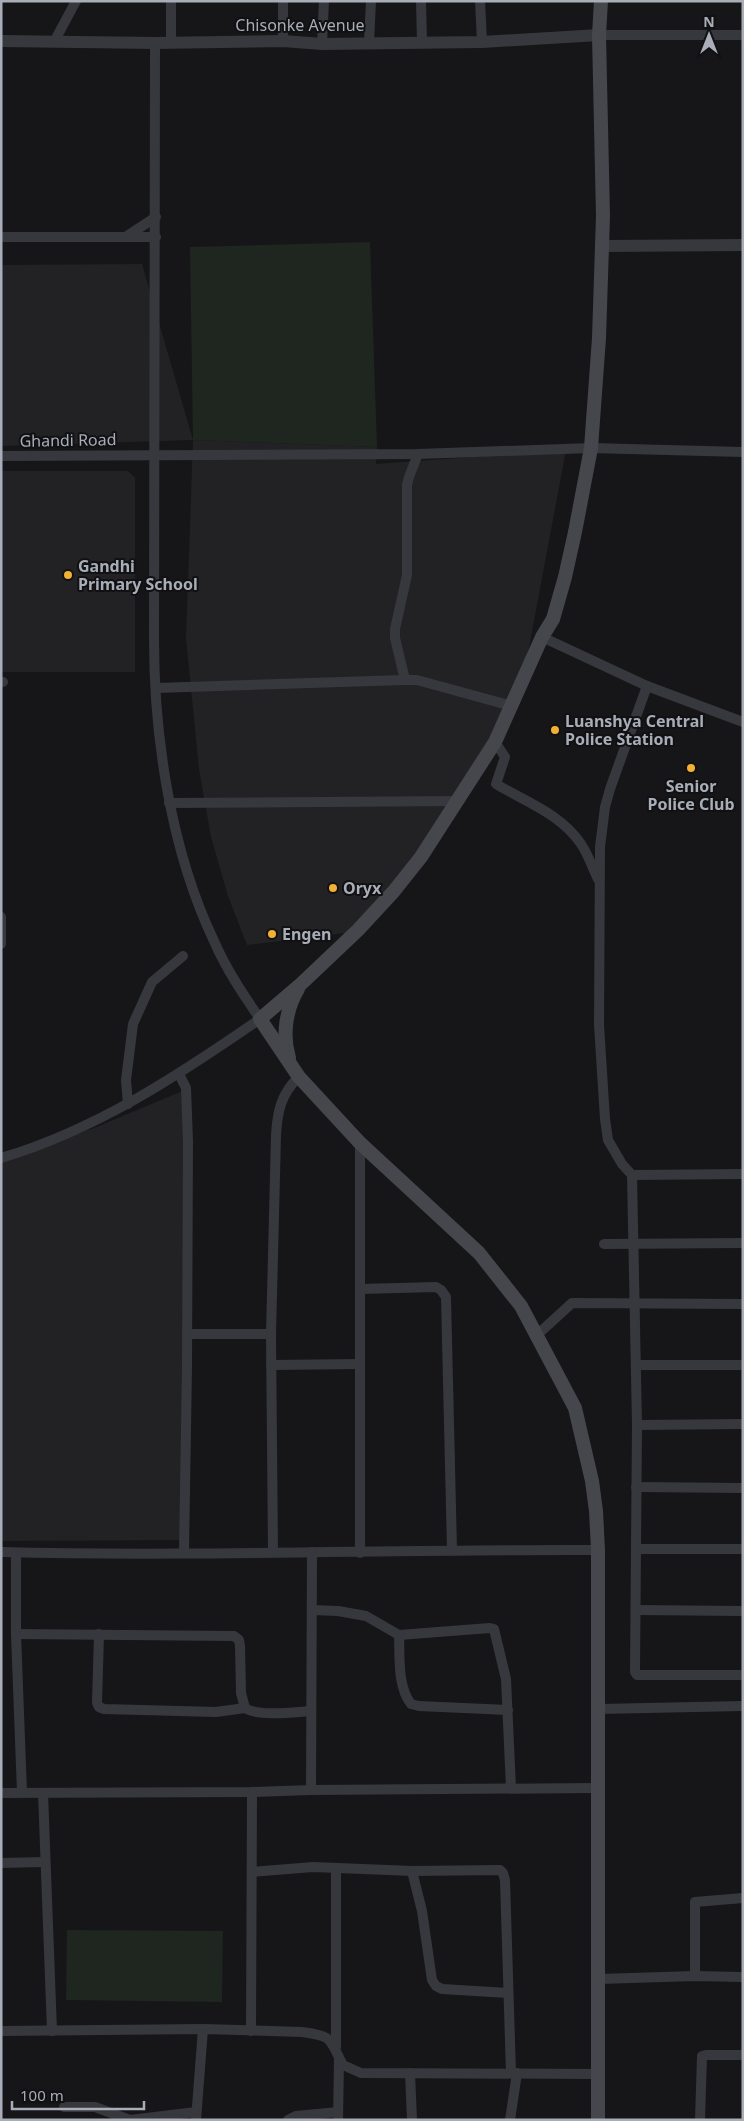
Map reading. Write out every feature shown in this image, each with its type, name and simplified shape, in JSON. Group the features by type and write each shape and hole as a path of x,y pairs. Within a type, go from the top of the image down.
{"main road":[{"path":"598,2120 598,1550 592,1481 576,1408 521,1306 479,1253 360,1143 297,1074 260,1020 358,930 394,891 421,857 495,742 542,637 553,619 565,577 590,448 599,338 602,246 599,35 601,1"},
{"path":"297,1074 286,1050 286,1027 290,1005 301,984"}],"street":[{"path":"54,42 76,1"},
{"path":"171,1 171,41"},
{"path":"283,1 283,41"},
{"path":"322,44 324,1"},
{"path":"370,42 371,1"},
{"path":"421,1 422,42"},
{"path":"480,1 482,42"},
{"path":"599,35 743,35"},
{"name":"Chisonke Avenue","path":"1,41 155,43 171,41 283,41 322,44 482,42 599,35"},
{"path":"1,1158 71,1132 128,1104 179,1074 260,1020 213,941 186,870 169,803 156,688 154,669 155,43"},
{"path":"127,236 156,217"},
{"path":"1,237 156,236"},
{"path":"602,246 743,245"},
{"name":"Ghandi Road","path":"1,456 418,454 590,448 743,452"},
{"path":"404,680 395,638 395,629 407,575 408,477 418,454"},
{"path":"542,637 646,686 743,722"},
{"path":"156,688 417,680 512,706"},
{"path":"646,686 605,807 600,846 599,1025 605,1119 608,1140 622,1164 632,1174 637,1425 635,1672 637,1675 743,1675"},
{"path":"495,742 505,758 496,784 544,810 566,825 581,844 600,882"},
{"path":"169,803 458,801"},
{"path":"1,917 1,944"},
{"path":"128,1104 126,1080 132,1024 152,982 183,956"},
{"path":"179,1074 186,1088 187,1334 184,1552"},
{"path":"273,1552 271,1334 277,1118 286,1090 297,1074"},
{"path":"360,1143 360,1553"},
{"path":"632,1174 743,1174"},
{"path":"604,1244 634,1242 743,1243"},
{"path":"360,1289 436,1287 446,1297 452,1550"},
{"path":"537,1335 572,1303 743,1304"},
{"path":"187,1334 271,1334"},
{"path":"271,1365 360,1364"},
{"path":"636,1365 743,1365"},
{"path":"637,1425 743,1424"},
{"path":"636,1487 743,1488"},
{"path":"637,1549 743,1549"},
{"path":"1,1552 360,1553 452,1550 598,1550"},
{"path":"312,1552 312,1790"},
{"path":"16,1553 16,1634 22,1792"},
{"path":"312,1610 338,1611 366,1616 399,1635 494,1629 505,1669 511,1788"},
{"path":"636,1610 743,1611"},
{"path":"16,1634 234,1636 240,1646 241,1693 245,1708 250,1712 312,1712"},
{"path":"99,1634 97,1703 99,1707 104,1709 216,1712 245,1708"},
{"path":"399,1635 400,1666 404,1689 411,1704 419,1706 508,1710"},
{"path":"599,1709 743,1706"},
{"path":"1,1792 252,1792 598,1788"},
{"path":"251,2031 252,1792"},
{"path":"43,1793 52,2032"},
{"path":"1,1863 45,1862"},
{"path":"252,1872 314,1867 412,1871 496,1869 503,1873 508,1992 514,2073 510,2120"},
{"path":"336,1868 336,2047 343,2065 361,2073 598,2074"},
{"path":"412,1871 422,1911 432,1980 436,1986 442,1989 508,1992"},
{"path":"695,1976 695,1902 743,1898"},
{"path":"599,1979 695,1976 743,1977"},
{"path":"64,2107 95,2107 130,2120 196,2116 203,2029"},
{"path":"1,2031 52,2032 203,2029 318,2034 329,2039 336,2047"},
{"path":"700,2120 700,2060 702,2056 743,2055"},
{"path":"288,2120 296,2116 338,2116 339,2058"},
{"path":"410,2073 412,2120"}],"shaded area":[{"path":"370,242 377,447 193,440 190,247"},
{"path":"142,264 193,440 1,446 1,265"},
{"path":"193,440 377,447 376,464 566,450 519,701 436,832 353,932 247,945 228,896 211,837 199,769 186,638"},
{"name":"Gandhi Primary School","path":"1,471 128,471 135,478 135,672 1,672"},
{"path":"185,1090 184,1540 1,1541 1,1161 94,1128"},
{"path":"67,1930 223,1931 222,2002 66,2000"}],"place":[{"name":"Gandhi Primary School","path":"68,575"},
{"name":"Luanshya Central Police Station","path":"555,730"},
{"name":"Senior Police Club","path":"691,768"},
{"name":"Oryx","path":"333,888"},
{"name":"Engen","path":"272,934"}]}
